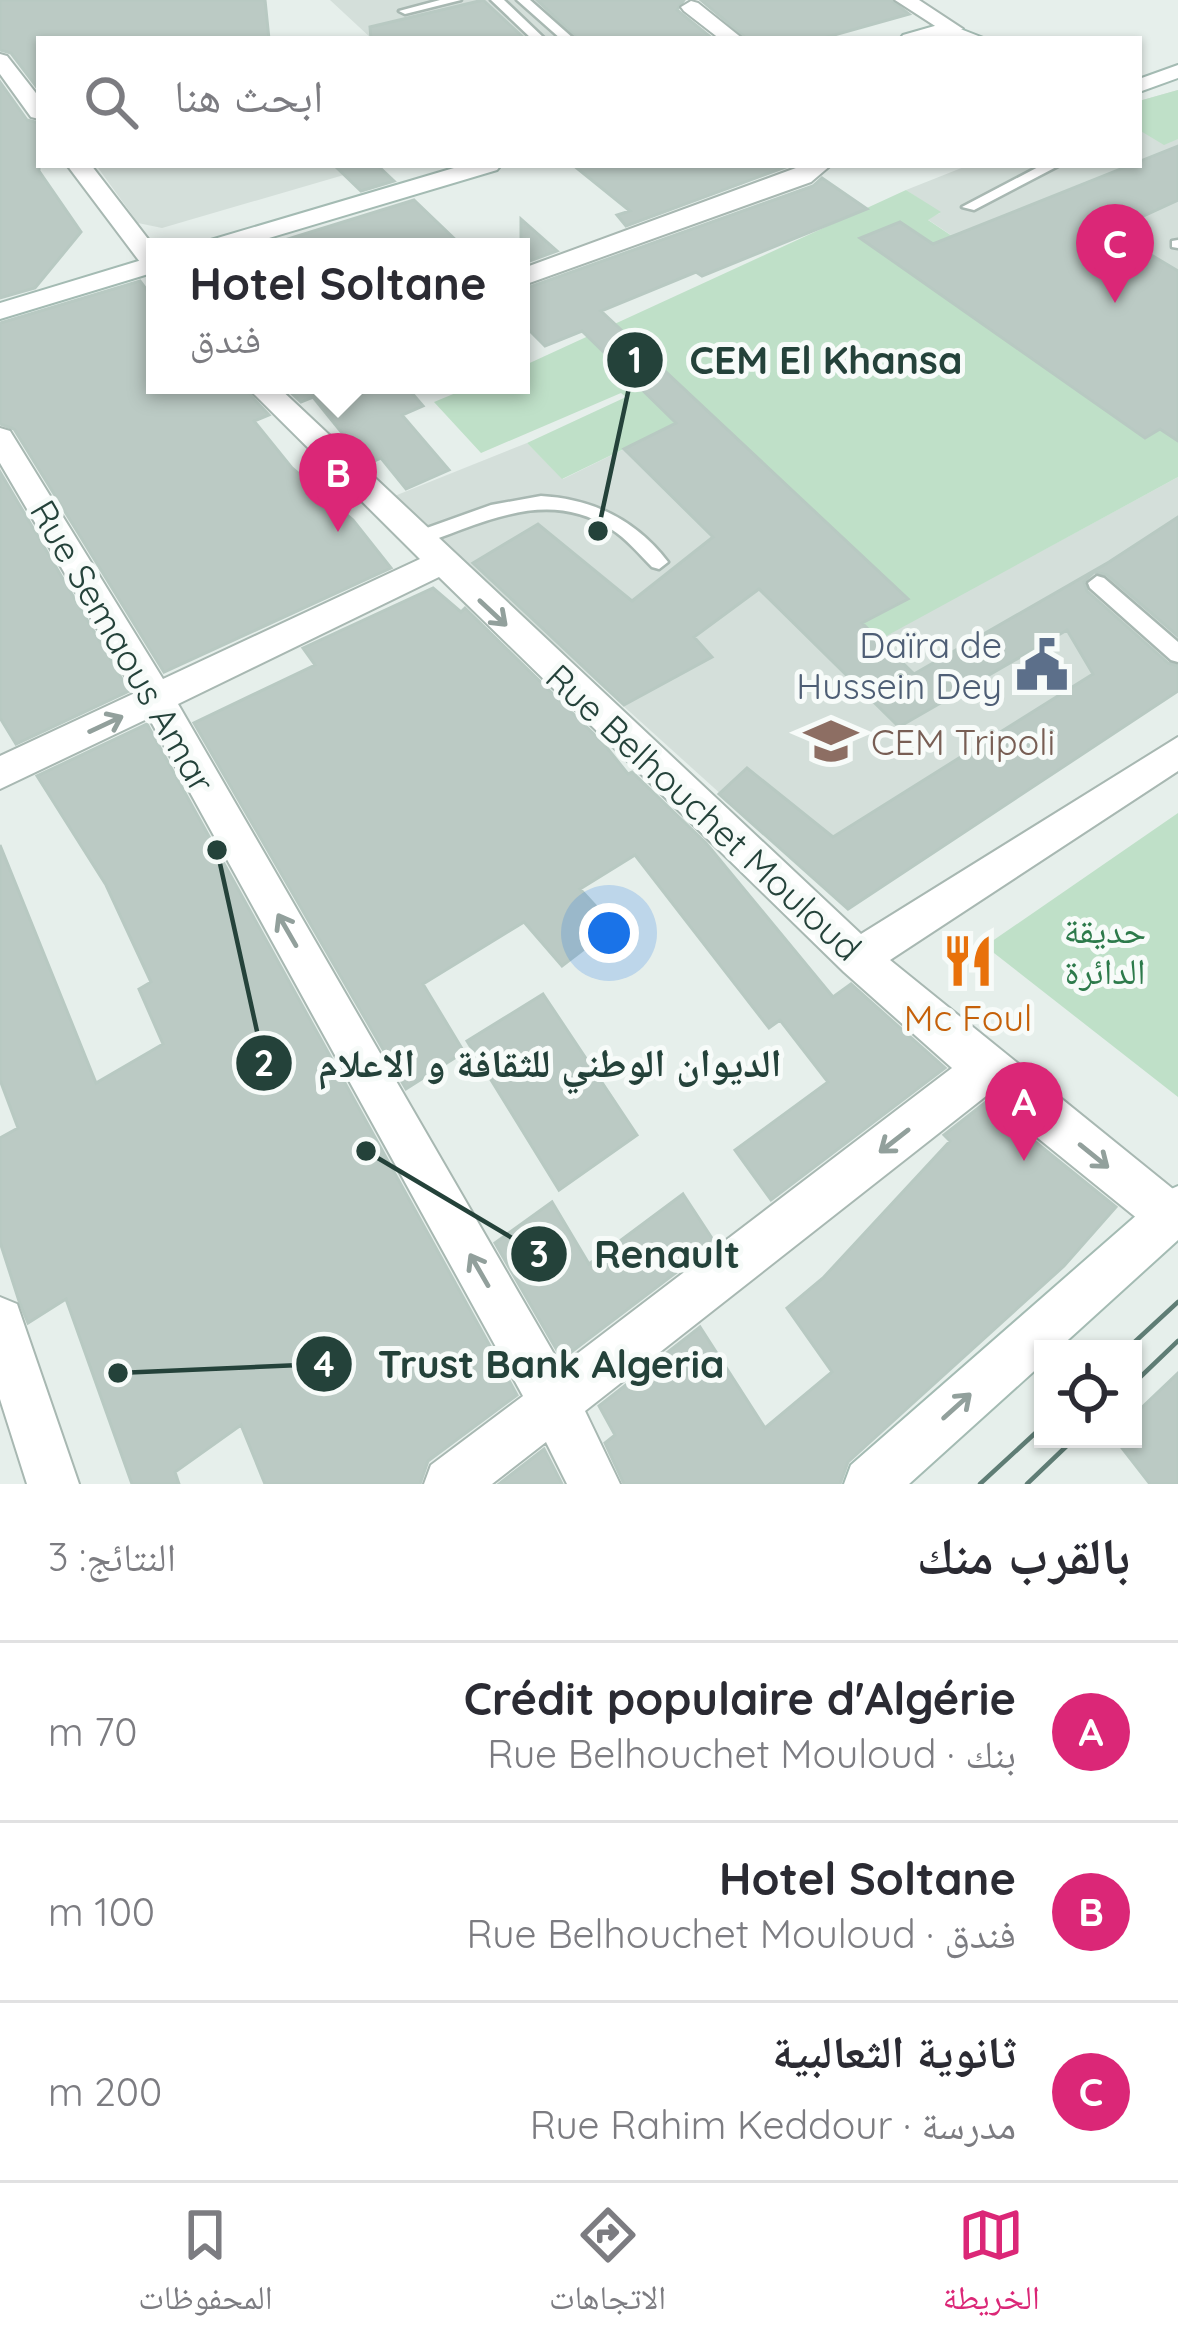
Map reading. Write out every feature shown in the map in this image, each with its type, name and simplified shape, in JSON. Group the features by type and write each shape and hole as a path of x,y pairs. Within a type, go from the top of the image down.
{"street":[{"path":"904,0 969,36"},
{"path":"691,8 729,36"},
{"path":"923,36 953,29"},
{"path":"0,60 36,108"},
{"path":"1142,85 1178,71"},
{"path":"85,168 146,252"},
{"path":"243,238 479,168"},
{"path":"530,275 803,177 815,168"},
{"path":"0,311 146,267"},
{"name":"Rue Belhouchet Mouloud","path":"268,394 857,958 986,1070 1174,1213"},
{"name":"Rue Semaous Amar","path":"0,438 157,700 555,1404 594,1484"},
{"path":"0,773 157,700 428,551"},
{"path":"857,958 1178,752"},
{"path":"450,1484 986,1070"},
{"path":"870,1484 1174,1213"},
{"path":"0,1321 53,1484"}],"lane":[{"path":"405,11 455,0"},
{"path":"497,0 536,36"},
{"path":"523,0 565,36"},
{"path":"969,207 1047,168"},
{"path":"428,551 511,502 568,503 616,523 659,562"},
{"path":"1097,583 1178,654"}],"shaded area":[{"path":"330,0 663,0 708,36 369,36"},
{"path":"1178,90 1178,387 927,219 940,213 906,190 961,168 1142,168 1142,100"},
{"path":"98,168 368,168 162,228 138,223"},
{"path":"661,431 1036,554 1178,477 1178,691 848,909 392,497 527,443 563,479"}],"green space":[{"path":"1178,90 1178,139 1164,145 1142,132 1142,100"},
{"path":"906,190 941,212 928,220 1178,387 1174,438 1178,441 1178,477 879,640 661,431 562,479 527,443 626,397 621,393 481,453 434,402 453,394 530,394 530,363"},
{"name":"حديقة الدائرة","path":"1178,813 1178,1097 985,946"}],"building":[{"path":"0,0 265,0 269,36 36,36 36,86 11,53 0,50"},
{"path":"483,0 522,36 371,36 370,27"},
{"path":"537,0 684,0 677,10 709,36 575,36"},
{"path":"701,0 891,0 909,14 831,36 743,36"},
{"path":"0,82 27,120 36,122 36,168 81,232 35,288 0,298"},
{"path":"1178,146 1178,200 1111,231 1178,271 1178,441 1160,429 1145,438 860,238 900,222 933,244 1123,168 1142,168 1142,160"},
{"path":"337,168 380,168 394,181 361,191"},
{"path":"577,168 783,168 626,226 617,215 630,211"},
{"path":"822,178 867,209 601,311 908,599 862,623 914,674 1178,517 1178,636 1107,575 1094,572 1084,582 1087,591 1168,663 1178,666 1178,691 848,909 719,794 747,768 833,837 1093,674 1067,630 899,727 759,589 694,637 712,657 624,705 473,563 538,524 632,601 713,537 624,449 676,423 582,331 545,346 530,331 530,287 813,186"},
{"path":"414,200 454,238 291,238"},
{"path":"521,219 557,251 530,261 530,238 521,238"},
{"path":"140,281 146,289 146,394 249,394 269,415 254,421 292,468 353,520 391,568 164,672 14,429 0,424 0,323"},
{"path":"293,394 413,394 423,406 402,415 449,470 406,489 381,458 367,464 313,397 301,402"},
{"path":"0,472 129,691 16,744 0,718"},
{"path":"433,588 461,612 465,608 604,744 628,774 632,772 706,843 833,997 851,984 945,1068 771,1200 735,1150 828,1082 780,1020 769,1028 635,855 580,889 614,926 562,966 524,922 423,984 464,1052 406,1089 194,723 315,665 303,648"},
{"path":"147,724 517,1395 428,1461 420,1484 265,1484 241,1425 175,1472 179,1484 132,1484 66,1299 28,1323 19,1301 0,1242 0,1138 18,1128 0,1080 0,845 96,1083 163,1044 139,989 151,982 106,885 37,776"},
{"path":"543,994 637,1135 559,1190 467,1041"},
{"path":"986,1102 1116,1207 1064,1266 848,1462 840,1484 624,1484 605,1443 615,1435 599,1406 700,1327 765,1428 832,1372 787,1308 823,1278 950,1141 944,1135"},
{"path":"683,1194 715,1243 562,1359 495,1243 552,1202 589,1264"},
{"path":"1178,1373 1178,1484 1150,1484 1122,1448 1142,1448 1142,1407"},
{"path":"544,1449 562,1484 499,1484"}],"tram line":[{"path":"1137,1340 1178,1302"},
{"path":"1142,1375 1178,1341"},
{"path":"980,1484 1034,1434"},
{"path":"1027,1484 1065,1448"}],"place":[{"name":"ثانوية الثعالبية","path":"1115,303"},
{"name":"CEM El Khansa","path":"598,531"},
{"name":"Hotel Soltane","path":"338,532"},
{"name":"Daïra de Hussein Dey","path":"1042,665"},
{"name":"CEM Tripoli","path":"831,741"},
{"name":"الديوان الوطني للثقافة و الاعلام","path":"217,850"},
{"name":"Mc Foul","path":"968,961"},
{"name":"Renault","path":"366,1151"},
{"name":"Crédit populaire d'Algérie","path":"1024,1161"},
{"name":"Trust Bank Algeria","path":"118,1373"}]}
